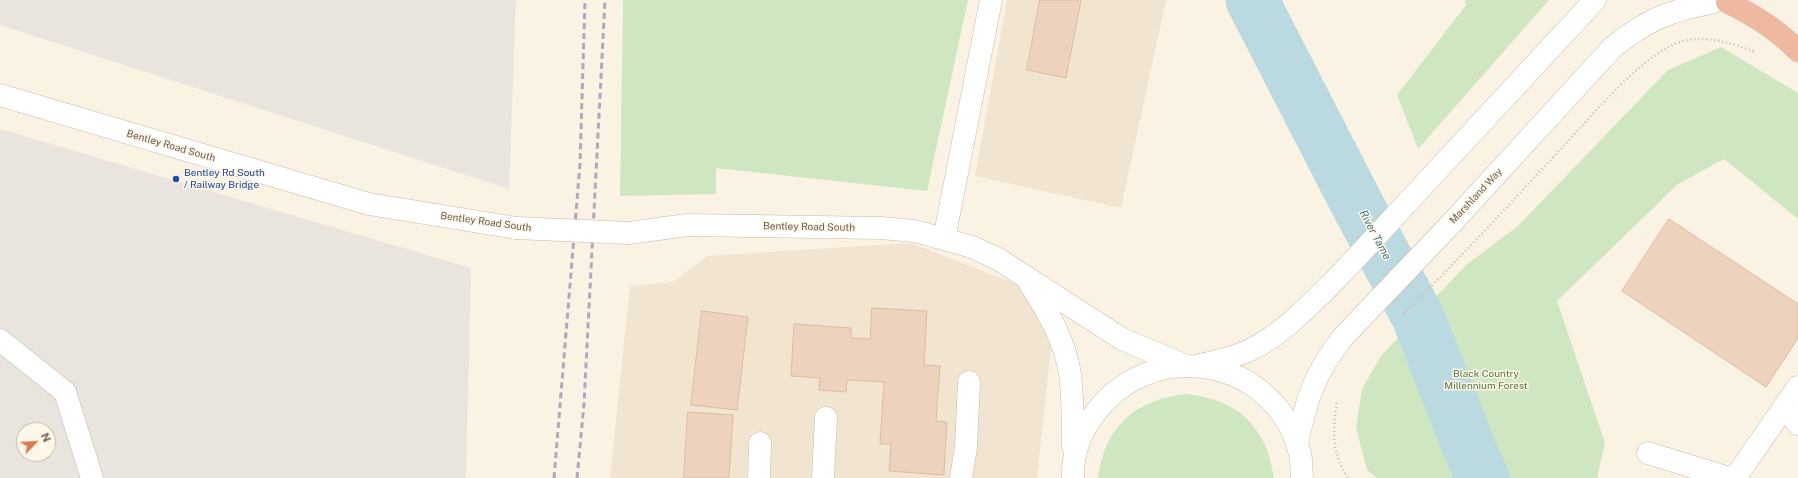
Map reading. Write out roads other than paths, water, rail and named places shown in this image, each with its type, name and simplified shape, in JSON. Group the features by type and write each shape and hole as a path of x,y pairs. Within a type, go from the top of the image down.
{"highway":[{"path":"1716,1 1752,14 1772,27 1798,51"}],"street":[{"path":"944,239 991,0"},
{"path":"1072,475 1078,444 1086,424 1101,404 1121,386 1154,370 1226,359 1250,350 1275,334 1300,314 1343,272 1596,0"},
{"name":"Marshland Way","path":"1299,450 1309,393 1329,354 1343,337 1448,227 1613,47 1635,30 1658,17 1684,8 1716,1"},
{"name":"Bentley Road South","path":"0,95 369,204 516,228 629,233 687,225 881,228 915,232 972,247 998,259 1122,339 1192,365"},
{"name":"Bentley Road South","path":"1025,276 1048,312 1061,342 1070,374 1073,415 1072,475"},
{"path":"0,340 65,392 92,478"},
{"path":"1192,365 1229,372 1256,388 1278,408 1289,425 1299,450 1317,478"},
{"path":"961,478 966,447 969,382"},
{"path":"1735,478 1798,387"},
{"path":"1784,407 1798,424"},
{"path":"823,478 826,418"},
{"path":"759,478 760,443"},
{"path":"1299,450 1302,478"},
{"path":"1648,453 1729,478"}],"water":[{"path":"1481,473 1497,476 1497,478 1468,478 1468,474"}],"waterway":[{"name":"River Tame","path":"1252,0 1359,208 1418,317 1471,452 1483,478"}],"railway":[{"path":"554,478 580,164 585,0"},
{"path":"577,478 584,404 605,0"}],"place":[{"name":"Bentley Rd South / Railway Bridge","path":"176,179"}],"park label":[{"name":"Black Country Millennium Forest","path":"1486,380"}]}
